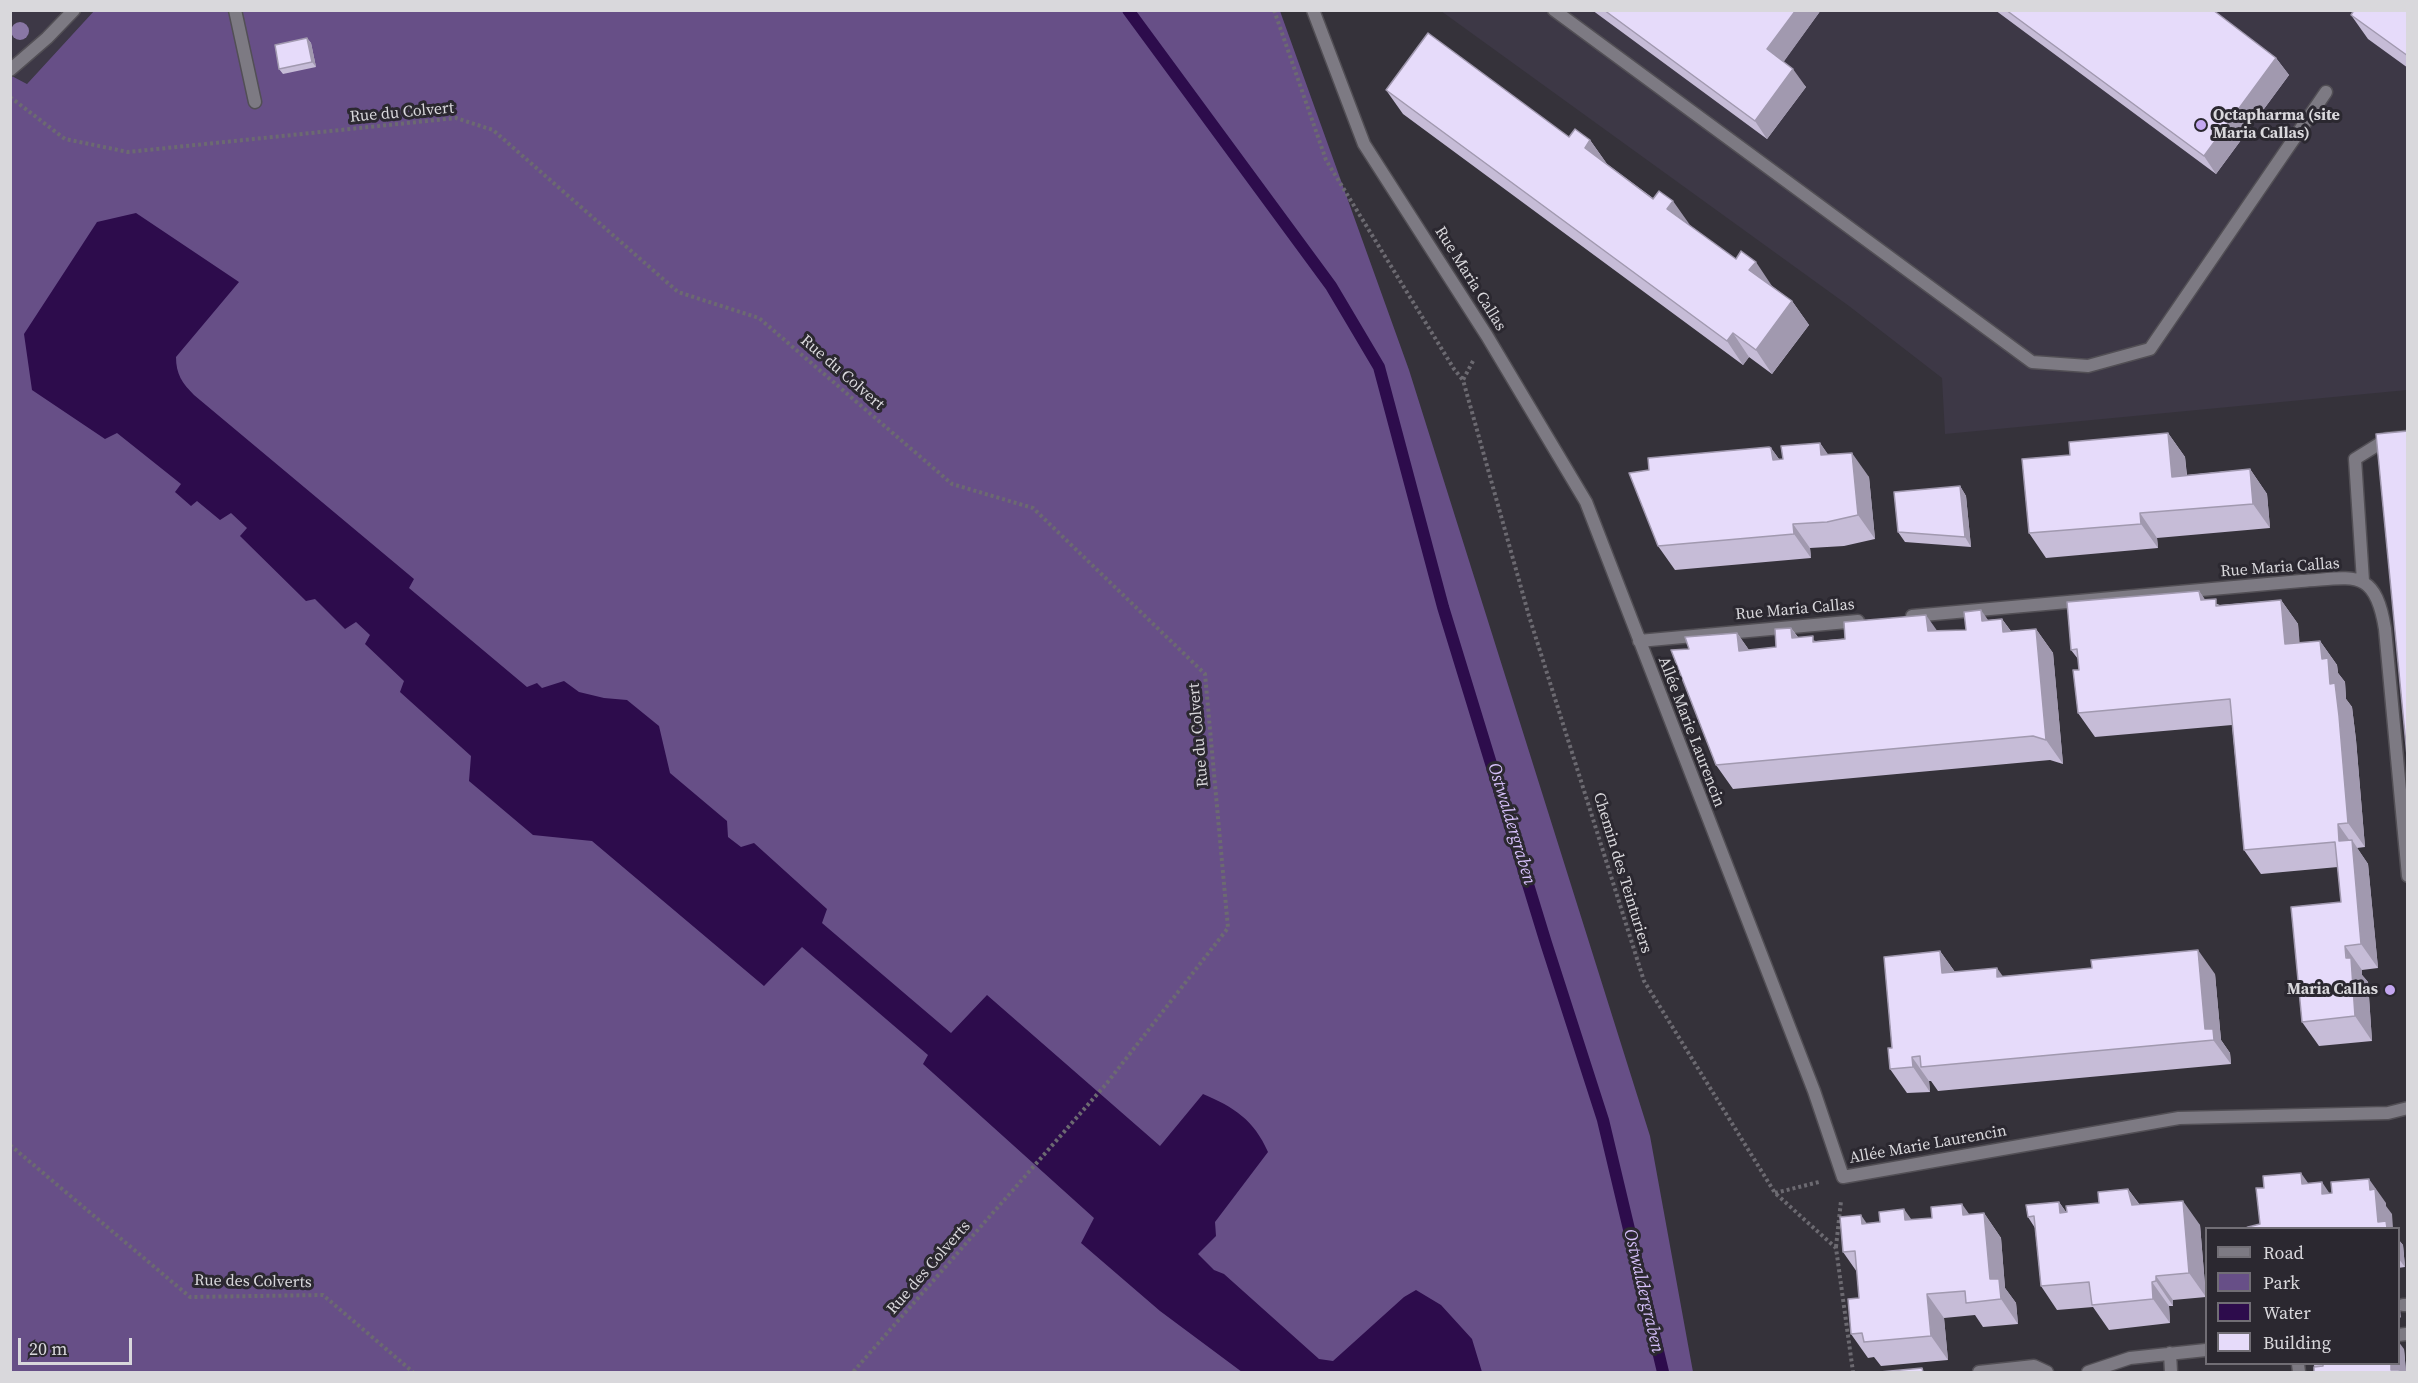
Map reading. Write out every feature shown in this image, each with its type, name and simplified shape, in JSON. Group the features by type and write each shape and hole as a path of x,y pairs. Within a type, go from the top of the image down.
{"street":[{"path":"10,70 47,38 74,10"},
{"path":"236,10 255,102"},
{"name":"Rue Maria Callas","path":"1314,10 1364,144 1486,336 1586,502 1639,641 1875,620"},
{"path":"1554,10 2032,362 2088,366 2150,349 2326,92"},
{"path":"2362,581 2355,459 2387,439 2408,437"},
{"name":"Rue Maria Callas","path":"1899,618 2301,581 2345,579 2362,581 2373,589 2381,604 2384,621 2408,876"},
{"name":"Allée Marie Laurencin","path":"1639,641 1814,1091 1844,1176 2180,1118 2388,1113 2408,1108"},
{"path":"2088,1372 2130,1358 2205,1350"},
{"path":"2170,1353 2172,1372"},
{"path":"1979,1372 2034,1366 2047,1372"}],"path":[{"name":"Chemin des Teinturiers","path":"1274,10 1326,160 1454,369 1463,380 1529,616 1644,981 1775,1193 1836,1248"},
{"name":"Rue du Colvert","path":"10,97 65,139 128,152 456,118 493,130 678,292 759,318 952,484 1033,508 1205,674 1228,928 1107,1083 1023,1180"},
{"path":"261,131 262,138"},
{"path":"1463,380 1486,336"},
{"name":"Rue des Colverts","path":"10,1145 190,1297 323,1295 412,1372"},
{"path":"1775,1193 1844,1176 1836,1248 1853,1372"},
{"name":"Rue des Colverts","path":"854,1372 1023,1180"}],"shaded area":[{"path":"10,11 94,11 27,84 11,75"},
{"path":"1441,11 2407,11 2407,390 1945,434 1942,378 1849,306"}],"green space":[{"path":"94,11 1280,11 1409,370 1650,1136 1693,1372 11,1372 10,75 27,84"}],"water":[{"path":"136,213 239,282 176,357 177,368 183,382 194,395 414,579 409,588 527,687 537,683 542,688 564,681 579,692 604,698 627,700 659,726 670,773 727,821 728,837 741,847 754,843 827,909 822,923 951,1033 987,995 1160,1146 1203,1094 1242,1116 1256,1131 1268,1152 1215,1222 1216,1236 1198,1254 1214,1270 1224,1274 1319,1359 1333,1361 1404,1297 1416,1290 1441,1305 1472,1339 1482,1372 1242,1372 1160,1311 1081,1243 1094,1218 923,1064 928,1055 802,947 764,986 592,841 533,835 469,781 471,756 400,692 404,681 365,644 370,635 356,622 345,629 315,599 306,601 240,536 247,528 231,513 220,520 197,501 191,506 175,492 181,484 117,433 105,439 32,390 24,334 97,222"}],"building":[{"path":"1604,10 1796,10 1767,49 1793,69 1755,121"},
{"name":"Octapharma (site Maria Callas)","path":"2006,10 2213,10 2276,58 2204,156"},
{"path":"2354,10 2408,10 2408,56 2351,15"},
{"path":"1428,33 1569,137 1575,129 1590,140 1585,148 1653,199 1659,191 1673,201 1667,209 1736,259 1741,251 1756,262 1749,270 1792,301 1756,350 1733,333 1727,341 1386,90"},
{"path":"307,38 312,62 279,69 275,45"},
{"path":"2408,431 2408,766 2376,434"},
{"path":"2168,433 2172,477 2250,469 2253,504 2140,513 2141,524 2029,533 2022,459 2070,455 2069,442"},
{"path":"1820,443 1821,455 1852,453 1858,515 1827,522 1793,524 1794,534 1658,546 1629,473 1649,470 1648,458 1769,447 1773,460 1783,459 1781,446"},
{"path":"1960,486 1965,537 1898,532 1894,492"},
{"path":"2199,591 2201,600 2216,599 2216,606 2281,600 2285,644 2320,641 2322,659 2328,658 2330,684 2335,683 2339,716 2348,823 2338,824 2339,841 2352,840 2361,944 2345,946 2346,958 2351,958 2355,1016 2302,1022 2291,907 2341,902 2335,842 2244,850 2230,699 2078,713 2073,670 2079,670 2077,649 2071,650 2067,602"},
{"path":"1981,610 1982,621 2002,619 2003,632 2036,629 2046,740 2033,736 1716,765 1671,650 1689,649 1685,637 1737,633 1739,651 1776,647 1775,629 1791,628 1792,638 1813,636 1813,642 1845,639 1844,622 1926,615 1928,631 1966,630 1964,612"},
{"path":"2198,950 2205,1029 2213,1029 2214,1040 1921,1067 1920,1056 1912,1057 1913,1067 1890,1069 1888,1048 1892,1048 1884,957 1940,951 1942,973 1997,968 1997,977 2092,968 2091,960"},
{"path":"2301,1173 2302,1184 2322,1182 2322,1194 2332,1193 2331,1182 2369,1179 2370,1190 2375,1189 2378,1222 2386,1221 2387,1227 2250,1227 2260,1224 2256,1188 2264,1188 2263,1176"},
{"path":"2128,1189 2132,1205 2183,1201 2189,1273 2156,1276 2156,1281 2152,1282 2153,1299 2092,1305 2089,1282 2041,1286 2034,1216 2028,1217 2026,1205 2059,1202 2060,1213 2067,1212 2066,1206 2099,1203 2098,1192"},
{"path":"1962,1204 1963,1215 1984,1213 1990,1279 1999,1279 2001,1299 1966,1303 1965,1291 1927,1294 1931,1336 1864,1342 1862,1333 1851,1334 1848,1299 1859,1298 1855,1251 1843,1252 1840,1217 1861,1215 1862,1224 1880,1222 1879,1212 1904,1209 1905,1220 1932,1218 1931,1207"},
{"path":"2391,1365 2391,1370 2400,1372 2314,1372 2314,1367"},
{"path":"1922,1368 1923,1372 1880,1372"}],"waterway":[{"name":"Ostwaldergraben","path":"1128,10 1331,286 1379,367 1443,607 1603,1120 1663,1372"}],"place":[{"name":"Octapharma (site Maria Callas)","path":"2201,125"},
{"name":"Maria Callas","path":"2390,990"}]}
